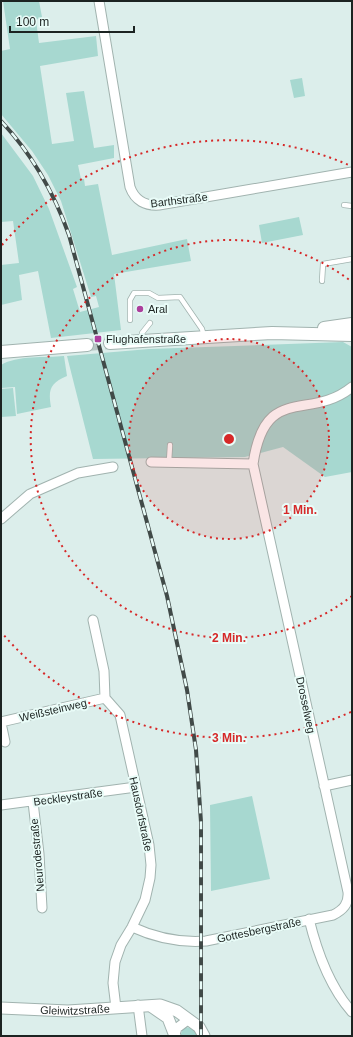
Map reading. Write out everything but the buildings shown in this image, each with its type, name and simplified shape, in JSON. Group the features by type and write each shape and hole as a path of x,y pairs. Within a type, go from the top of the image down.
{"main road":[{"path":"110,343 272,333 352,333 352,325 279,330 272,333"},
{"path":"1,352 88,345"}],"street":[{"name":"Barthstraße","path":"99,1 130,188 137,199 144,204 159,205 352,172"},
{"name":"Drosselweg","path":"309,919 333,915 340,911 347,902 350,891 324,786 253,464 257,441 263,427 274,416 301,404 323,401 338,396 352,388"},
{"path":"151,462 253,464"},
{"path":"1,520 30,494 78,473 113,467"},
{"path":"93,620 104,672 105,698"},
{"name":"Weißsteinweg","path":"5,742 1,723 105,698"},
{"name":"Hausdorfstraße","path":"105,698 120,715 149,845 151,864 146,896 132,927 121,945 115,962 113,983 116,1008"},
{"path":"324,786 352,780"},
{"name":"Beckleystraße","path":"1,805 33,802 136,787"},
{"name":"Neurodestraße","path":"33,802 39,854 42,908"},
{"name":"Gottesbergstraße","path":"132,927 158,937 187,943 206,941 309,919 328,977 345,1004 352,1012"},
{"path":"138,1005 142,1036"},
{"name":"Gleiwitzstraße","path":"1,1008 68,1011 138,1005 160,1005 177,1011 189,1019 199,1027 204,1036"},
{"path":"150,1005 168,1018 175,1035"},
{"path":"175,1035 177,1028 189,1019"}],"lane":[{"path":"344,205 352,206"},
{"path":"322,281 323,264 352,259"},
{"path":"130,320 130,300 134,293 149,293 158,300 180,297 183,299 188,311 202,329 204,336"},
{"path":"142,340 142,333 150,323"},
{"path":"169,462 170,445"}],"green space":[{"path":"3,1 39,1 42,17 36,20 39,43 96,36 98,56 40,66 52,144 74,141 66,93 84,91 94,148 114,145 114,158 78,165 81,179 84,179 85,186 98,184 112,255 187,239 191,261 114,274 121,330 51,338 38,271 19,275 22,300 1,305 1,265 19,263 13,221 1,222 1,133 33,176 49,209 77,287 73,289 80,312 99,307 96,296 91,297 61,201 48,175 32,151 1,114 1,51 10,49"},
{"path":"302,78 305,96 294,98 290,80"},
{"path":"299,217 303,235 262,243 259,225"},
{"path":"343,342 352,347 352,472 325,477 283,447 245,457 93,459 67,356 149,349"},
{"path":"64,356 67,376 54,384 50,392 51,407 17,414 15,387 1,388 1,365 23,358"},
{"path":"13,388 16,416 1,417 1,389"},
{"path":"252,796 270,879 211,891 210,805"},
{"path":"184,1027 192,1028 198,1036 180,1036"}],"tunnel":[{"path":"87,345 110,343"}],"railway":[{"path":"1,121 23,147 41,175 49,189 69,235 167,596 187,690 196,750 201,822 201,1036"}],"place":[{"name":"Aral","path":"140,309"},
{"name":"Flughafenstraße","path":"98,339"}]}
